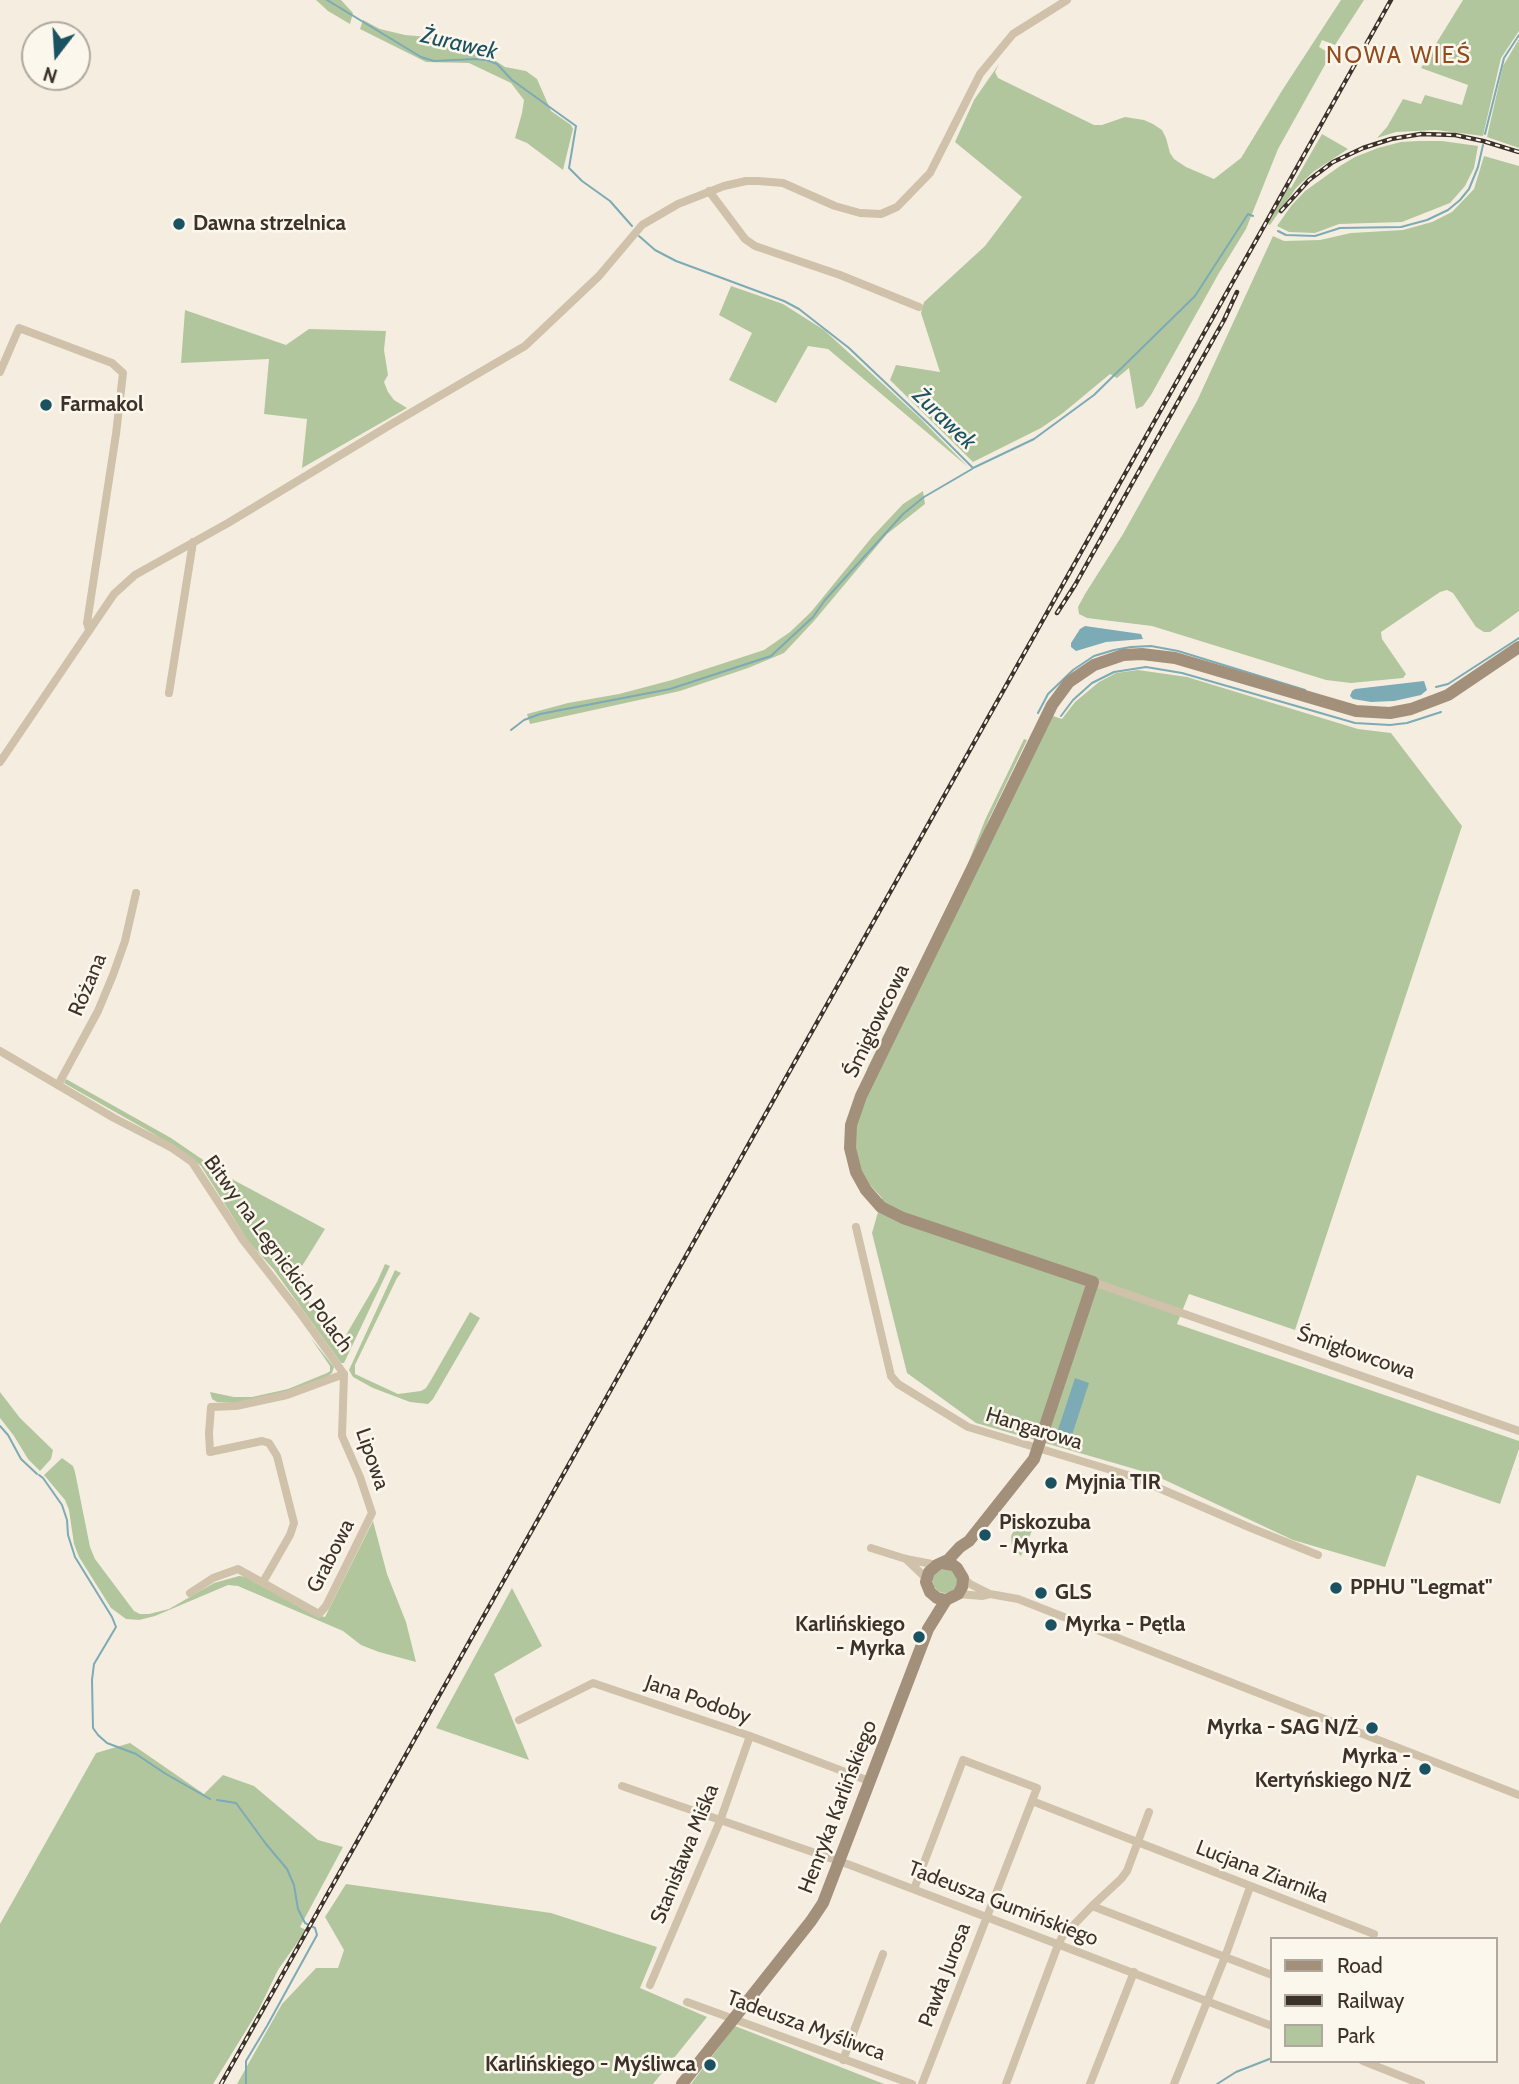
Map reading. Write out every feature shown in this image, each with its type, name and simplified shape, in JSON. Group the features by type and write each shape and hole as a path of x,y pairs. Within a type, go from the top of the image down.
{"street":[{"path":"0,762 114,594 135,575 525,346 599,276 642,225 678,204 709,191 746,181 769,181 796,188 860,214 888,212 908,197 930,173 980,74 1013,34 1067,0"},
{"path":"709,191 745,239 755,246 839,275 919,307"},
{"path":"0,372 19,328 112,363 123,373 87,623 89,630"},
{"path":"169,693 193,542"},
{"name":"Śmigłowcowa","path":"1519,647 1448,695 1411,709 1390,713 1356,711 1175,658 1142,654 1123,655 1094,665 1069,682 1052,705 861,1096 853,1116 850,1136 856,1172 866,1190 881,1207 903,1218 1519,1431"},
{"name":"Różana","path":"58,1085 98,1011 113,975 125,941 136,893"},
{"name":"Bitwy na Legnickich Polach","path":"0,1051 172,1148 192,1162 243,1240 344,1374"},
{"name":"Hangarowa","path":"856,1227 894,1380 968,1427 1132,1476 1318,1555"},
{"path":"990,1594 982,1596 969,1593 937,1598 927,1588 926,1578 929,1572 969,1541 1030,1464 1038,1448 1093,1282"},
{"path":"190,1593 213,1578 237,1569 263,1582 294,1523 277,1456 269,1443 261,1441 210,1452 211,1407 236,1406 288,1395 344,1374"},
{"name":"Lipowa","path":"344,1374 342,1436 372,1513"},
{"name":"Grabowa","path":"263,1582 319,1614 326,1606 372,1513"},
{"path":"952,1597 962,1587 961,1561 969,1541"},
{"path":"871,1548 906,1559 953,1565 970,1584 990,1594 1018,1599 1519,1795"},
{"path":"906,1559 926,1578"},
{"name":"Henryka Karlińskiego","path":"682,2084 817,1911 839,1861 928,1629 931,1594"},
{"name":"Henryka Karlińskiego","path":"928,1629 952,1597"},
{"name":"Jana Podoby","path":"519,1720 593,1683 750,1736 869,1781"},
{"name":"Stanisława Miśka","path":"650,1985 720,1821 750,1736"},
{"path":"914,1889 963,1760 1037,1788 1032,1801"},
{"name":"Tadeusza Gumińskiego","path":"622,1786 839,1861 1270,2025"},
{"name":"Lucjana Ziarnika","path":"1032,1801 1374,1934"},
{"name":"Pawła Jurosa","path":"922,2084 1032,1801"},
{"path":"1006,2084 1062,1937 1127,1871 1149,1812"},
{"path":"1174,2084 1225,1957 1250,1886"},
{"path":"1092,1906 1270,1974"},
{"path":"843,2060 883,1954"},
{"path":"1090,2084 1134,1972"},
{"name":"Tadeusza Myśliwca","path":"687,2002 912,2084"},
{"path":"1368,2063 1419,2084"}],"green space":[{"path":"316,0 341,0 353,13 350,24 328,11"},
{"path":"1341,0 1364,0 1335,45 1322,40 1319,47 1331,54 1278,149 1246,229 1143,406 1136,409 1129,368 1117,378 1110,374 1041,428 973,462 890,380 896,365 940,372 921,313 924,302 985,246 1022,197 955,142 974,100 999,64 995,72 998,78 1094,125 1125,117 1153,124 1162,130 1174,159 1214,179 1241,158"},
{"path":"1463,0 1519,0 1519,31 1501,58 1483,136 1436,130 1396,132 1377,138 1387,127 1403,99 1421,104 1425,95 1462,105 1468,85 1421,68"},
{"path":"363,20 380,29 405,35 476,41 483,44 490,57 505,67 526,71 537,79 551,111 573,129 563,170 527,143 515,138 524,100 511,83 469,63 426,62 360,29"},
{"path":"1519,39 1519,148 1487,137 1503,66"},
{"path":"1322,134 1348,149 1313,172 1296,188 1270,225 1268,224 1288,187 1291,188"},
{"path":"1418,141 1478,146 1474,168 1465,186 1450,203 1402,222 1339,224 1315,233 1289,232 1277,226 1305,191 1340,166 1378,148"},
{"path":"1484,156 1519,166 1519,611 1490,632 1484,632 1476,627 1453,593 1447,590 1440,592 1381,632 1382,639 1406,674 1403,678 1351,683 1326,680 1152,626 1087,618 1079,614 1078,607 1085,594 1123,534 1197,401 1273,236 1284,241 1320,240 1351,233 1403,230 1432,222 1452,212 1474,189"},
{"path":"731,286 783,304 824,330 920,418 968,467 828,349 808,346 776,403 729,380 752,333 719,315"},
{"path":"185,310 286,345 309,329 386,331 384,350 388,375 384,382 394,400 407,408 302,468 307,419 264,414 269,359 181,363"},
{"path":"923,491 925,504 887,534 784,653 680,691 530,724 527,714 672,680 764,650 790,632 811,612 872,537 903,504"},
{"path":"1138,670 1187,677 1358,729 1391,733 1462,826 1295,1330 1189,1294 1177,1324 1519,1441 1519,1449 1500,1504 1417,1475 1385,1567 1293,1540 1152,1474 976,1423 907,1373 872,1233 882,1198 870,1185 860,1167 856,1149 856,1127 861,1106 1053,716 1062,719 1075,702 1099,682 1116,673"},
{"path":"1024,739 1027,740 989,819 973,861 868,1070 967,866 985,820"},
{"path":"66,1079 171,1138 228,1177 325,1229 294,1279 339,1343 377,1282 385,1264 390,1266 344,1363 341,1363 274,1270 248,1241 201,1166 154,1134 64,1083"},
{"path":"395,1270 401,1273 355,1365 355,1374 398,1394 421,1391 431,1380 470,1312 480,1318 428,1404 410,1402 373,1388 353,1377 349,1370"},
{"path":"310,1337 334,1367 326,1378 287,1392 234,1403 212,1399 210,1392 234,1397 252,1397 288,1389 327,1373 330,1366"},
{"path":"0,1392 20,1418 53,1450 51,1459 40,1471 28,1459 0,1418"},
{"path":"62,1458 73,1466 75,1472 90,1547 95,1559 134,1611 140,1614 169,1609 214,1583 239,1576 247,1577 310,1613 325,1617 373,1521 387,1574 406,1622 416,1662 361,1645 343,1631 238,1586 228,1585 155,1616 139,1620 126,1619 111,1608 79,1557 65,1500 44,1475"},
{"path":"1021,1518 1034,1526 1021,1556 1012,1546 1011,1536"},
{"path":"945,1569 954,1572 957,1581 954,1590 945,1593 936,1590 933,1581 936,1572"},
{"path":"512,1588 542,1646 494,1674 529,1760 436,1728"},
{"path":"130,1743 204,1794 223,1775 254,1786 318,1840 343,1847 300,1927 306,1930 278,1970 258,2011 213,2084 0,2084 0,1924 96,1753"},
{"path":"346,1884 551,1913 657,1947 640,1988 707,2017 653,2084 237,2084 282,2004 316,1968 338,1968 344,1950 325,1917"},
{"path":"735,2026 884,2084 691,2084"}],"water":[{"path":"1085,626 1141,634 1143,639 1106,642 1076,651 1071,647 1071,643"},
{"path":"1424,681 1427,690 1421,695 1394,701 1371,702 1350,696 1355,689"},
{"path":"1075,1378 1089,1383 1072,1435 1058,1430"}],"waterway":[{"name":"Żurawek","path":"327,0 421,57 434,61 487,60 497,64 512,80 576,126 569,168 610,201 632,226"},
{"name":"Żurawek","path":"1485,134 1504,58 1519,35"},
{"name":"Żurawek","path":"1278,231 1286,235 1315,236 1340,228 1401,227 1427,220 1448,210 1469,189 1483,145"},
{"name":"Żurawek","path":"639,236 655,250 676,261 799,309 849,348 973,468 1034,439 1094,395 1195,296 1248,214 1253,216"},
{"path":"511,730 524,720 540,714 670,689 771,656 813,617 825,600 903,514 924,497 972,469"},
{"path":"1436,687 1448,684 1519,638"},
{"path":"1038,713 1048,694 1073,670 1094,656 1131,647 1151,646 1178,651 1305,690"},
{"path":"1061,716 1073,700 1092,683 1114,672 1146,667 1182,673 1355,723 1407,723 1441,712"},
{"path":"0,1426 21,1459 37,1474"},
{"path":"39,1475 62,1505 75,1557 116,1627 94,1664 93,1728 107,1743 136,1754 210,1799"},
{"path":"217,1800 236,1803 287,1869 294,1885 298,1909 305,1923 315,1928 317,1935 246,2061 246,2084"},
{"path":"1217,2084 1236,2072 1270,2059"}],"railway":[{"path":"221,2084 1391,0"},
{"path":"1281,211 1309,180 1333,162 1391,139 1421,134 1455,135 1519,152"},
{"path":"1057,613 1224,320 1237,292"}],"place":[{"name":"Dawna strzelnica","path":"179,224"},
{"name":"Farmakol","path":"46,405"},
{"name":"Myjnia TIR","path":"1051,1483"},
{"name":"Piskozuba - Myrka","path":"985,1535"},
{"name":"PPHU \"Legmat\"","path":"1336,1588"},
{"name":"GLS","path":"1041,1593"},
{"name":"Myrka - Pętla","path":"1051,1625"},
{"name":"Karlińskiego - Myrka","path":"919,1637"},
{"name":"Myrka - SAG N/Ż","path":"1372,1728"},
{"name":"Myrka - Kertyńskiego N/Ż","path":"1425,1769"},
{"name":"Karlińskiego - Myśliwca","path":"710,2065"}],"district":[{"name":"NOWA WIEŚ","path":"1399,56"}]}
